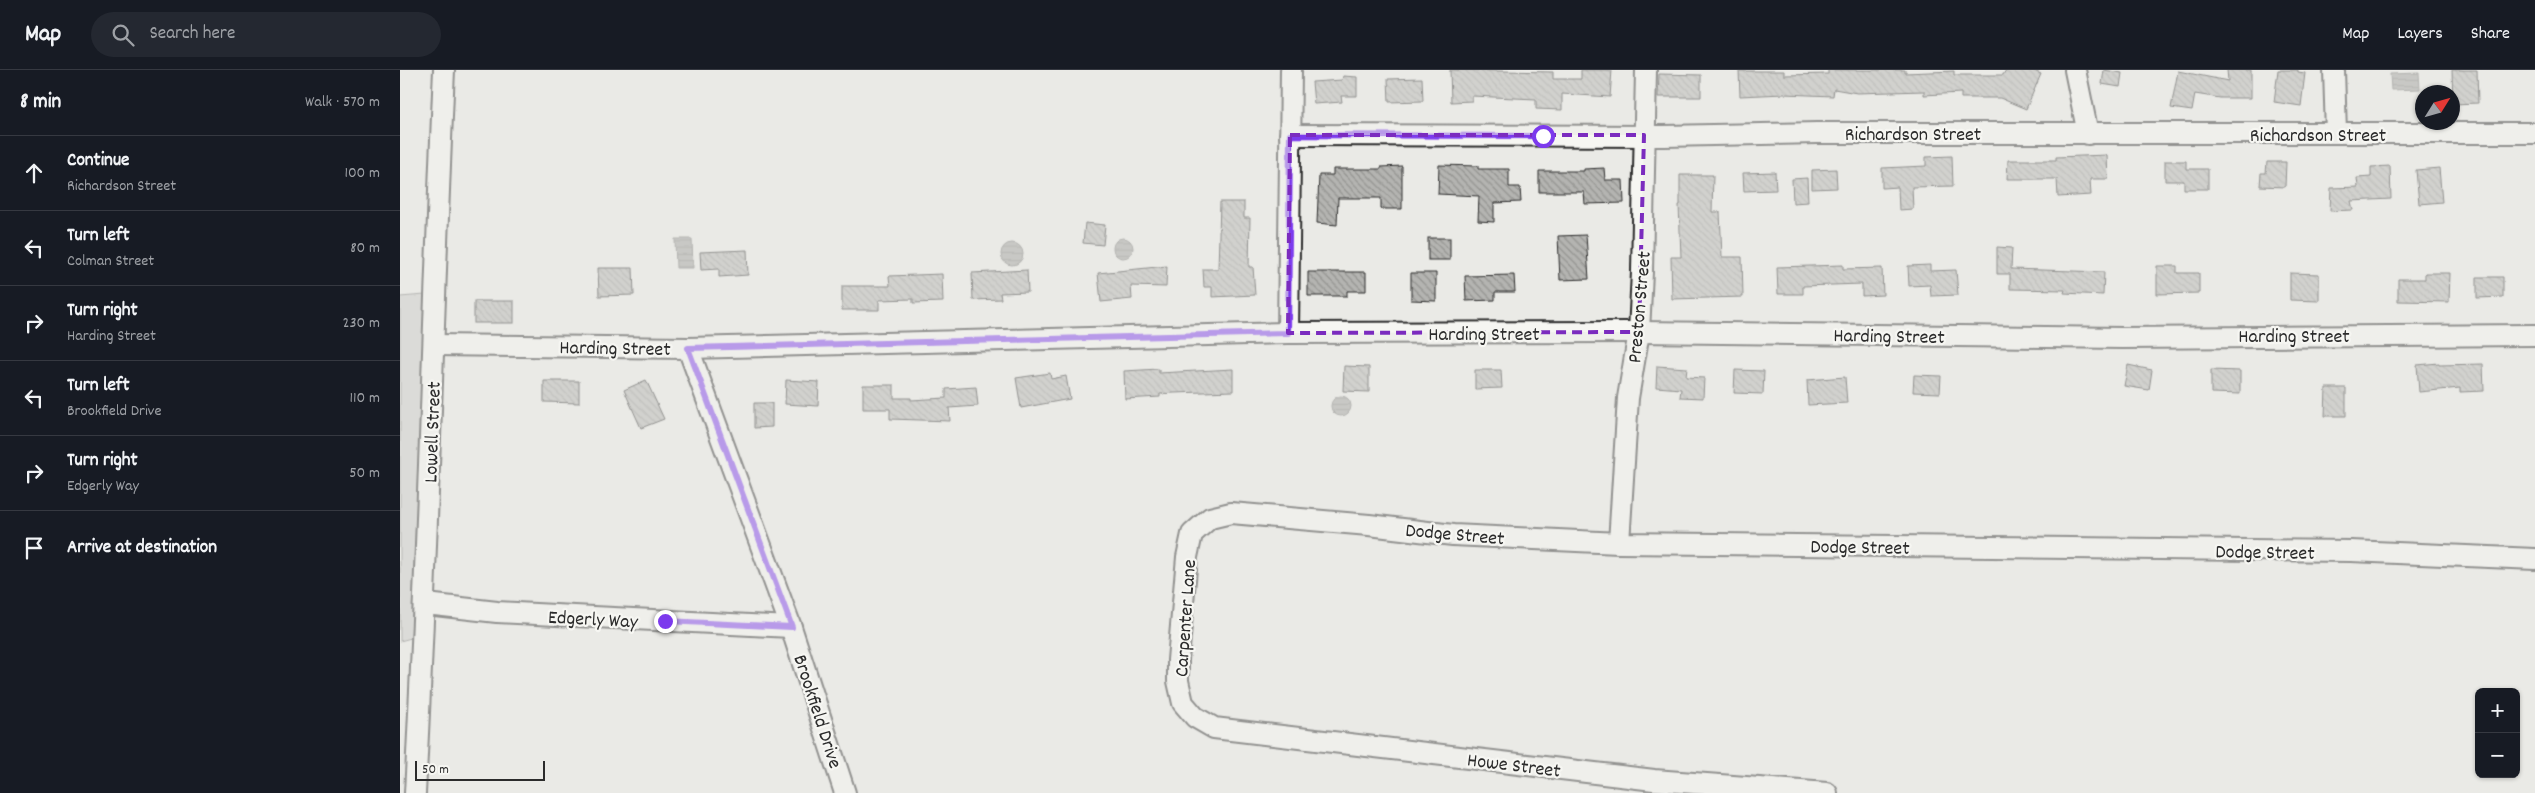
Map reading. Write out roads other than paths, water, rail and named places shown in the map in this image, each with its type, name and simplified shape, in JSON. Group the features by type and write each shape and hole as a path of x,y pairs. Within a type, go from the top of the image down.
{"street":[{"name":"Lowell Street","path":"415,793 426,604 444,70"},
{"path":"1288,333 1291,70"},
{"name":"Preston Street","path":"1619,543 1628,398 1639,332 1646,70"},
{"path":"2075,70 2088,134"},
{"path":"2334,70 2336,133"},
{"name":"Richardson Street","path":"1290,135 2535,133"},
{"name":"Harding Street","path":"434,345 688,348 1288,333 1639,332 2112,338 2535,335"},
{"name":"Brookfield Drive","path":"688,348 792,627 845,793"},
{"name":"Dodge Street","path":"1192,534 1210,518 1231,513 1369,525 1453,535 1619,543 2351,552 2535,559"},
{"name":"Carpenter Lane","path":"1192,534 1188,556 1178,681 1183,703 1195,717 1214,728 1232,731"},
{"name":"Edgerly Way","path":"426,604 497,612 792,627"},
{"name":"Howe Street","path":"1232,731 1654,780 1827,793"}]}
